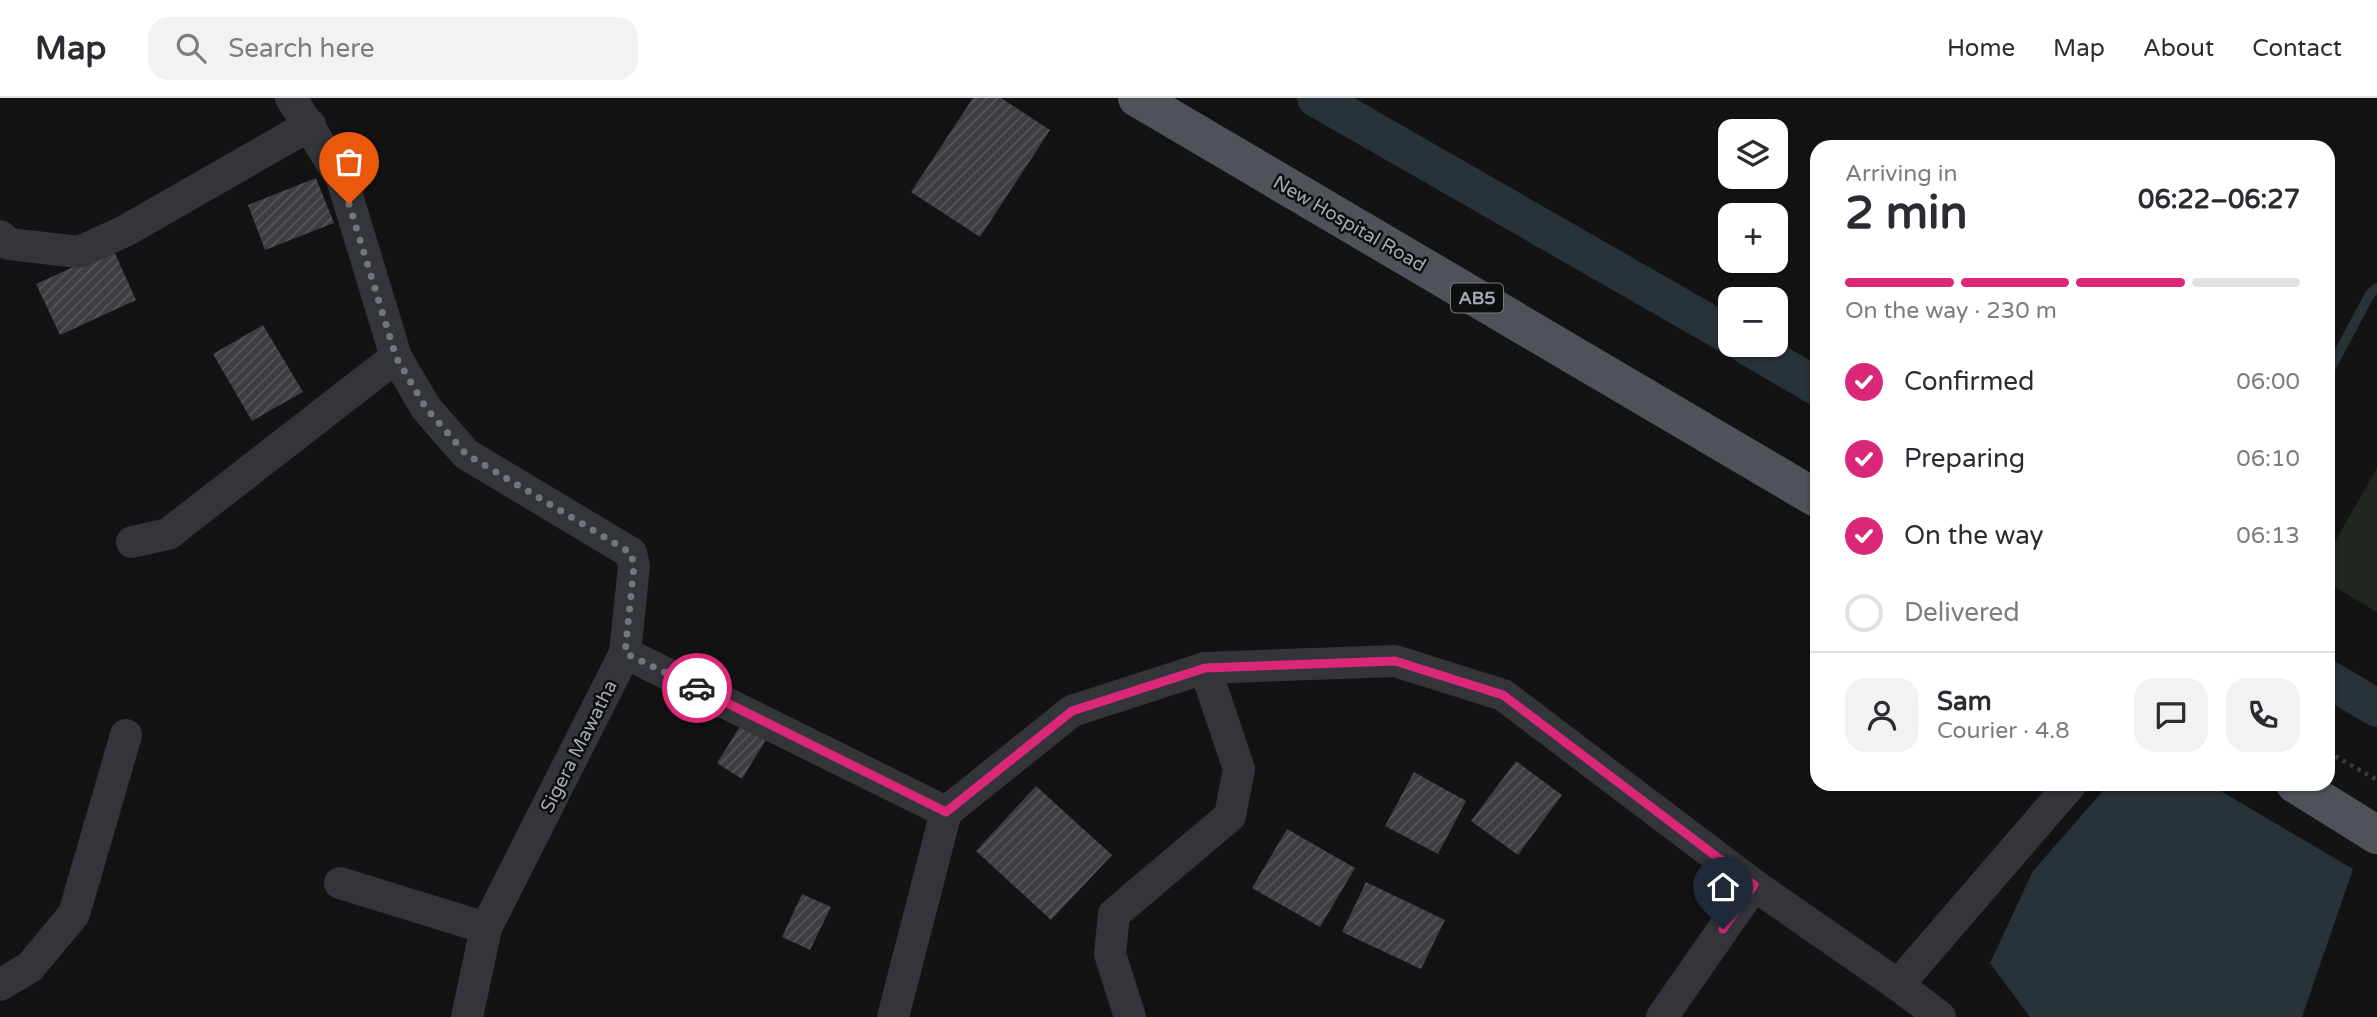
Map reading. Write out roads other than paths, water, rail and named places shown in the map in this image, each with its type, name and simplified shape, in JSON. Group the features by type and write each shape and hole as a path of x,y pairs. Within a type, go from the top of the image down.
{"main road":[{"name":"New Hospital Road","path":"1137,98 1810,494"},
{"path":"2306,791 2377,835"}],"street":[{"name":"Sigera Mawatha","path":"291,98 342,179 396,357 426,408 466,454 631,553 634,566 625,653 486,928 467,1017"},
{"path":"0,236 9,244 79,252 125,231 310,125"},
{"path":"132,542 168,534 396,357"},
{"path":"625,653 946,812"},
{"path":"893,1017 946,812 1072,711 1205,668 1395,661 1503,695 1754,885 1940,1017"},
{"path":"1130,1017 1110,954 1114,914 1230,816 1239,769 1205,668"},
{"path":"0,985 30,967 74,914 126,735"},
{"path":"1898,985 2065,791"},
{"path":"340,883 486,928"},
{"path":"1662,1017 1754,885"}],"waterway":[{"path":"1316,98 1718,329"},
{"path":"2335,360 2370,294 2377,288"},
{"path":"1766,357 1810,382"},
{"path":"2335,683 2377,708"}]}
